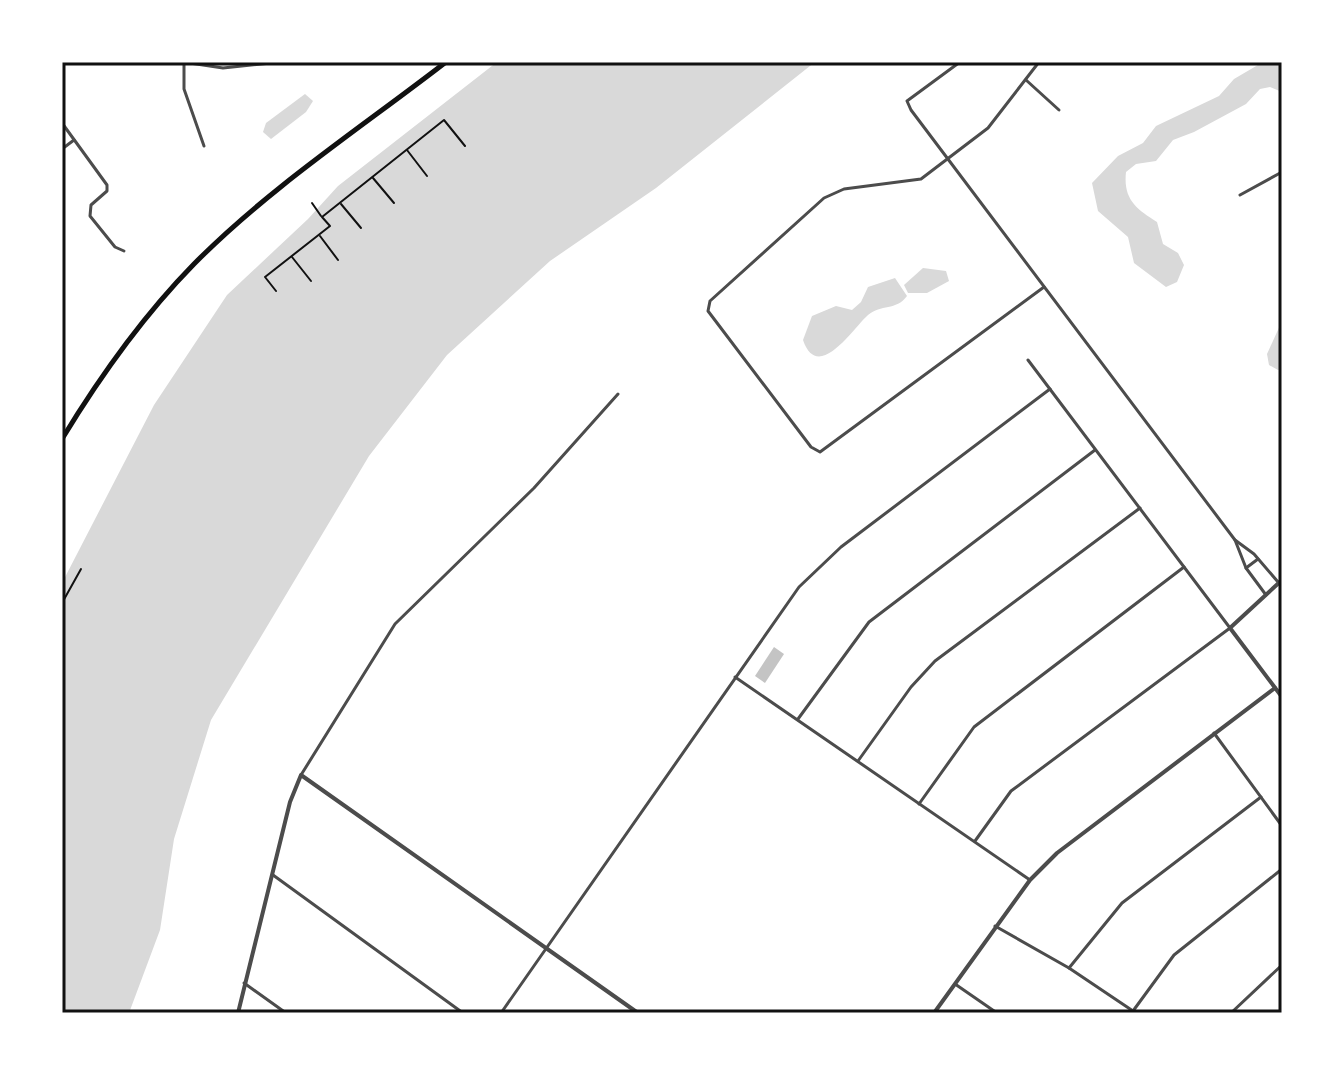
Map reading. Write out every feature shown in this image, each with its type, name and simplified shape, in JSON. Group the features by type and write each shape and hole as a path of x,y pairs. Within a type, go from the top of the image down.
{"main road":[{"path":"62,439 130,342 193,265 247,217 446,62"}],"street":[{"path":"204,146 184,89 183,62 223,68 281,62"},
{"path":"960,62 907,101 1235,540 1280,581 1230,628 1011,791 975,841"},
{"path":"1039,62 988,128 948,159 921,179 844,189 824,198 710,301 708,311 811,447 820,452 1044,287"},
{"path":"1026,80 1046,94 1059,110"},
{"path":"62,123 107,185 107,191 91,205 90,216 115,247 124,251"},
{"path":"62,149 74,140"},
{"path":"1240,195 1282,172"},
{"path":"1028,360 1282,697"},
{"path":"501,1013 787,603 829,556 1050,389"},
{"path":"238,1013 290,802 301,775 395,624 534,488 618,394"},
{"path":"798,719 869,622 1095,450"},
{"path":"858,761 911,687 935,661 1140,508"},
{"path":"1235,540 1246,568 1266,595"},
{"path":"1246,568 1258,559"},
{"path":"919,804 974,727 1184,567"},
{"path":"735,677 1030,880"},
{"path":"934,1013 1030,880 1082,832 1282,681"},
{"path":"1214,733 1282,826"},
{"path":"301,775 638,1013"},
{"path":"1069,968 1122,903 1261,797"},
{"path":"995,926 1069,968 1134,1012 1174,955 1282,869"},
{"path":"273,875 463,1013"},
{"path":"1231,1013 1282,965"},
{"path":"244,983 286,1013"},
{"path":"955,984 997,1013"}],"path":[{"path":"322,217 444,120 465,146"},
{"path":"406,150 427,176"},
{"path":"373,177 394,203"},
{"path":"276,291 265,277 330,226 312,203"},
{"path":"340,203 361,228"},
{"path":"319,235 338,260"},
{"path":"291,256 311,281"},
{"path":"62,603 81,569"}],"shaded area":[{"path":"497,62 815,62 656,188 550,261 447,355 369,456 211,720 174,839 160,930 129,1013 62,1013 62,583 154,405 227,295 308,219 338,186"},
{"path":"1263,62 1282,62 1282,92 1270,87 1260,89 1246,104 1173,140 1156,161 1136,164 1126,172 1132,202 1157,222 1163,244 1178,253 1184,265 1177,282 1166,287 1134,263 1128,237 1098,211 1092,183 1118,156 1143,143 1156,126 1219,96 1234,79"},
{"path":"305,94 313,101 306,112 271,139 263,132 266,123"},
{"path":"923,268 946,271 949,281 927,293 908,293 904,285"},
{"path":"895,278 907,296 903,301 868,315 826,355 818,356 810,352 803,340 812,316 836,306 852,310 861,302 868,287"},
{"path":"1282,321 1282,369 1278,370 1269,365 1267,354"}],"building":[{"path":"774,647 784,654 765,683 755,676"}]}
